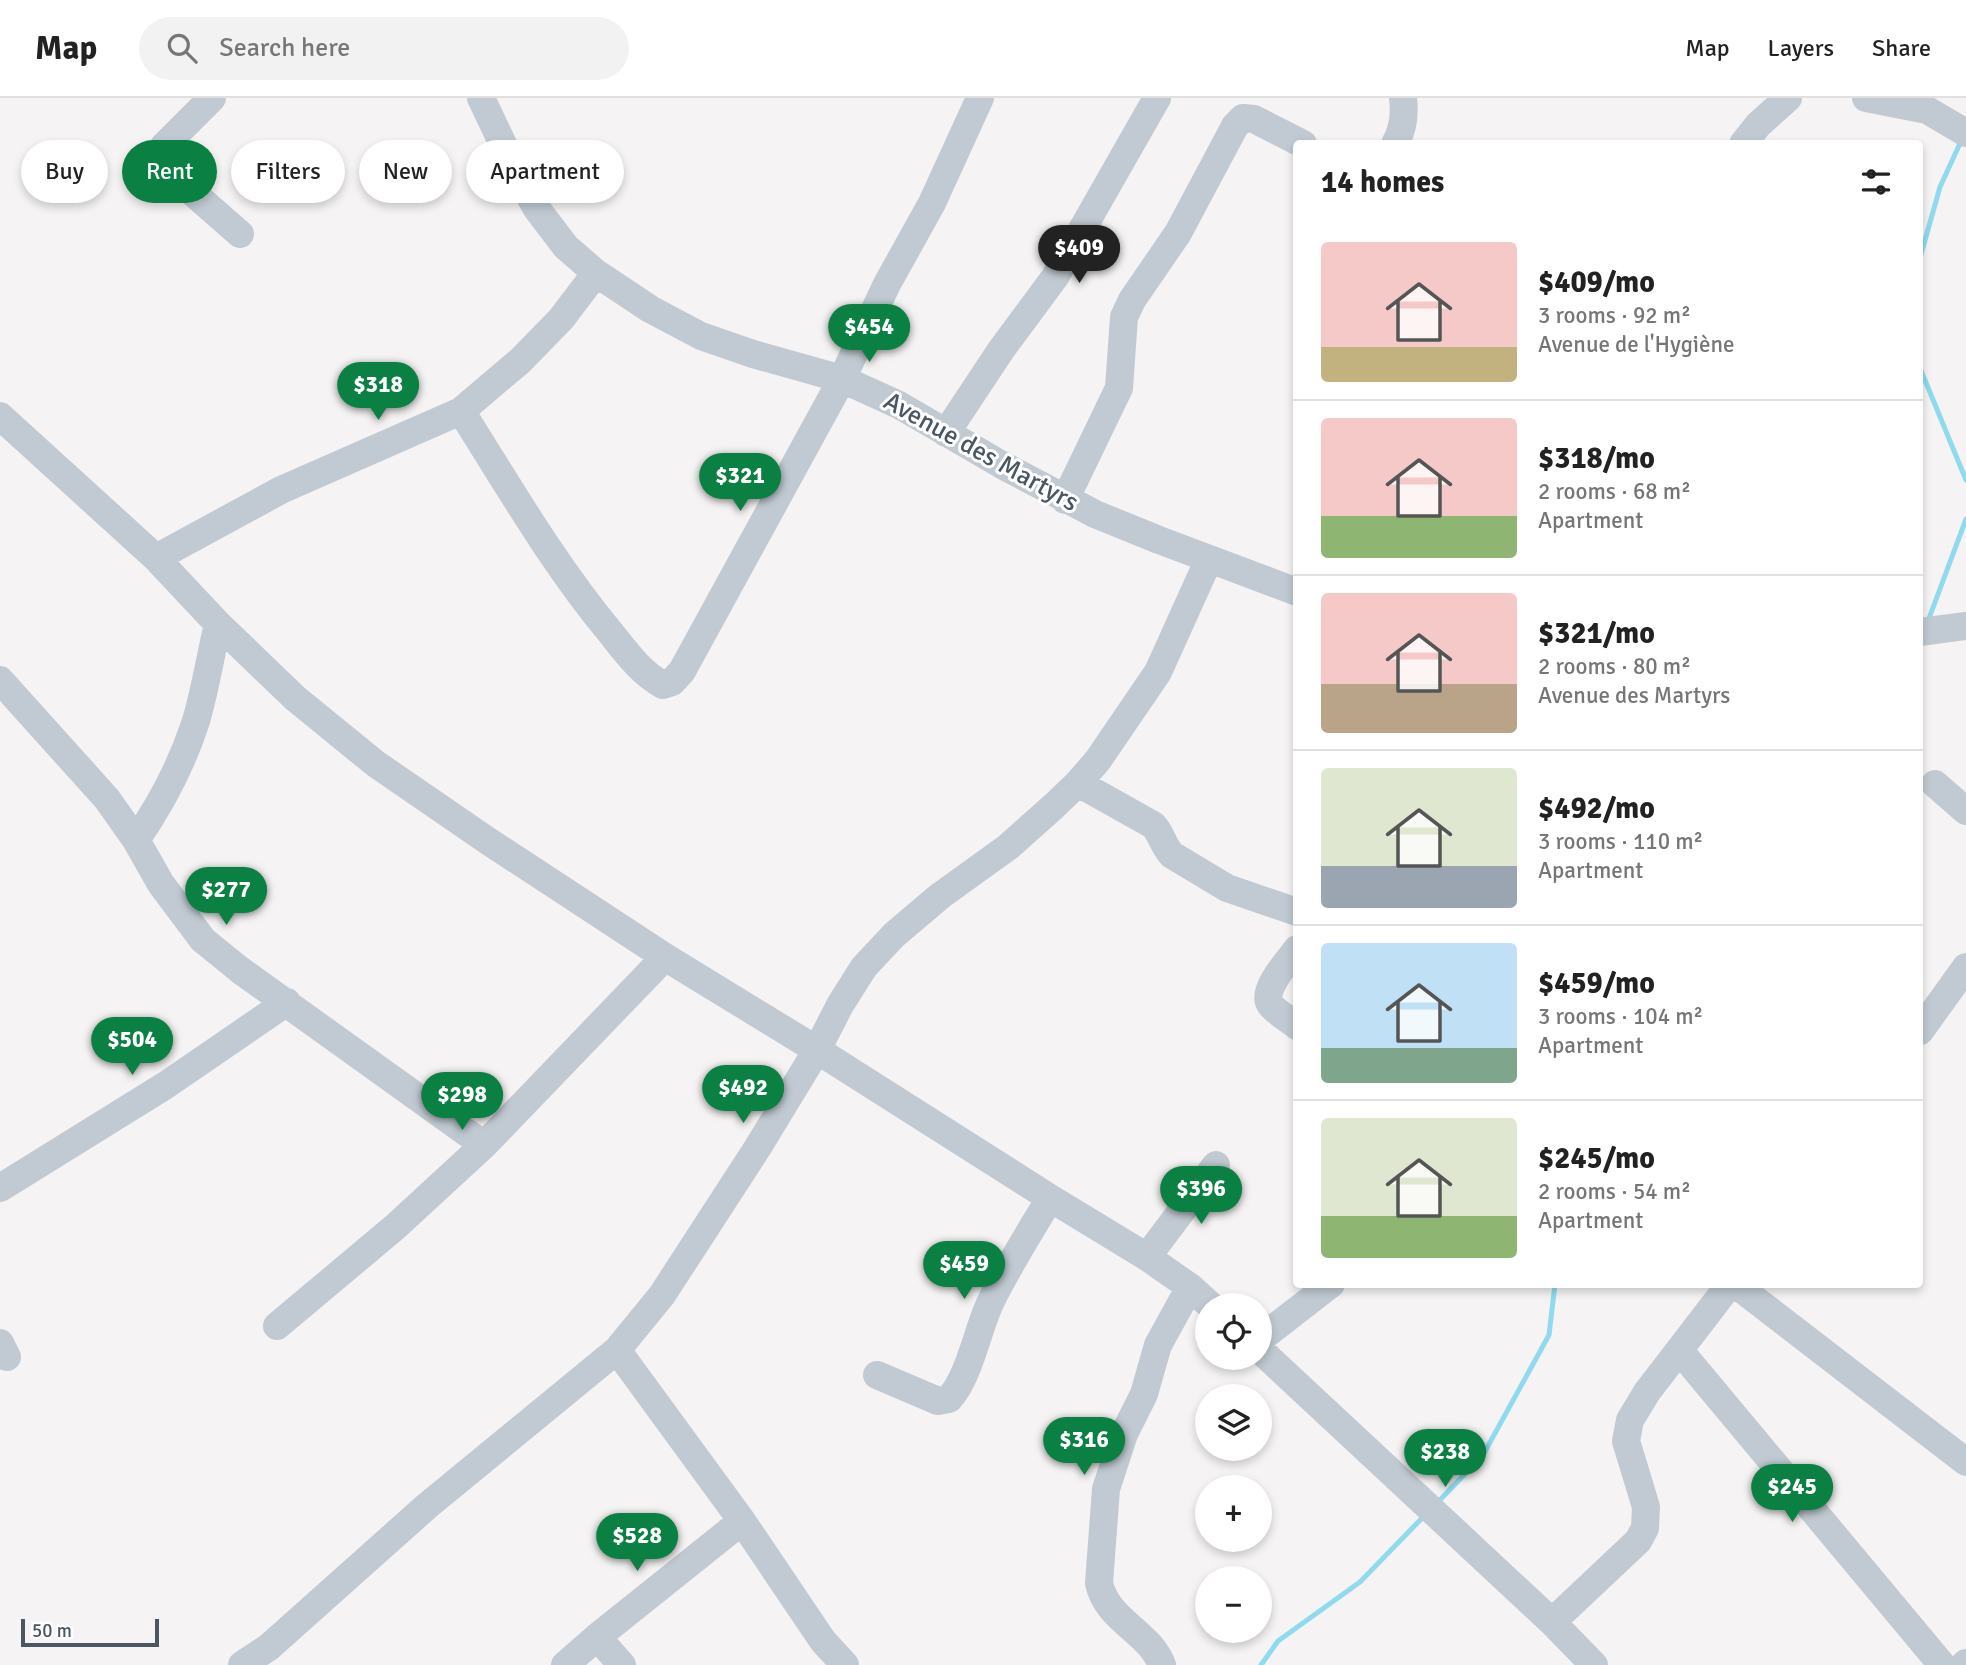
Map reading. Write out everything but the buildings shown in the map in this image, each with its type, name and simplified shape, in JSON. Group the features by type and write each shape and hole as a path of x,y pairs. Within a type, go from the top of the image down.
{"street":[{"path":"212,98 164,146 163,158 184,185 240,234"},
{"name":"Avenue des Martyrs","path":"481,98 518,176 537,208 566,247 596,273 650,309 701,336 842,379 899,405 1065,500 1133,530 1293,590"},
{"path":"461,411 592,611 639,667 663,685 672,682 682,671 842,379 887,284 947,174 980,98"},
{"path":"946,433 1001,350 1055,277 1157,98"},
{"path":"1397,140 1403,120 1403,98"},
{"path":"1745,140 1788,98"},
{"path":"1866,98 1927,110 1966,133"},
{"path":"1065,500 1119,388 1124,317 1132,300 1178,233 1235,126 1243,118 1254,119 1295,140"},
{"path":"156,558 281,491 461,411 520,361 553,328 596,273"},
{"path":"0,416 156,558 218,624 295,698 376,764 665,957 1147,1257 1196,1293"},
{"path":"242,1665 269,1647 427,1506 617,1350 662,1295 758,1147 864,967 894,934 1008,846 1078,783 1098,760 1158,672 1209,559"},
{"path":"136,840 174,777 195,723 218,624"},
{"path":"1923,632 1966,626"},
{"path":"0,680 107,799 136,840 160,884 203,940 240,970 484,1145"},
{"path":"1078,783 1153,825 1172,855 1216,882 1293,911"},
{"path":"1935,784 1966,811"},
{"path":"1293,954 1270,986 1267,995 1269,1004 1293,1023"},
{"path":"277,1326 394,1227 484,1145 665,957"},
{"path":"1923,1027 1966,967"},
{"path":"0,1188 166,1085 287,1002"},
{"path":"1147,1257 1216,1165"},
{"path":"877,1375 938,1401 949,1399 960,1383 991,1299 1049,1198"},
{"path":"1272,1330 1326,1288"},
{"path":"1552,1622 1638,1541 1645,1528 1646,1507 1626,1441 1630,1420 1647,1392 1730,1288"},
{"path":"1738,1288 1966,1462"},
{"path":"1162,1665 1150,1647 1102,1597 1099,1583 1106,1489 1124,1434 1144,1394 1157,1345 1195,1302"},
{"path":"617,1350 742,1521 823,1641 845,1665"},
{"path":"1680,1351 1942,1665"},
{"path":"1272,1361 1552,1622 1594,1665"},
{"path":"565,1665 742,1521"},
{"path":"597,1637 622,1665"}],"waterway":[{"path":"1923,247 1940,187 1962,139"},
{"path":"1923,375 1966,480"},
{"path":"1928,621 1966,519"},
{"path":"1437,1503 1483,1455 1549,1335 1555,1288"},
{"path":"1261,1665 1278,1641 1360,1582 1425,1515"}]}
